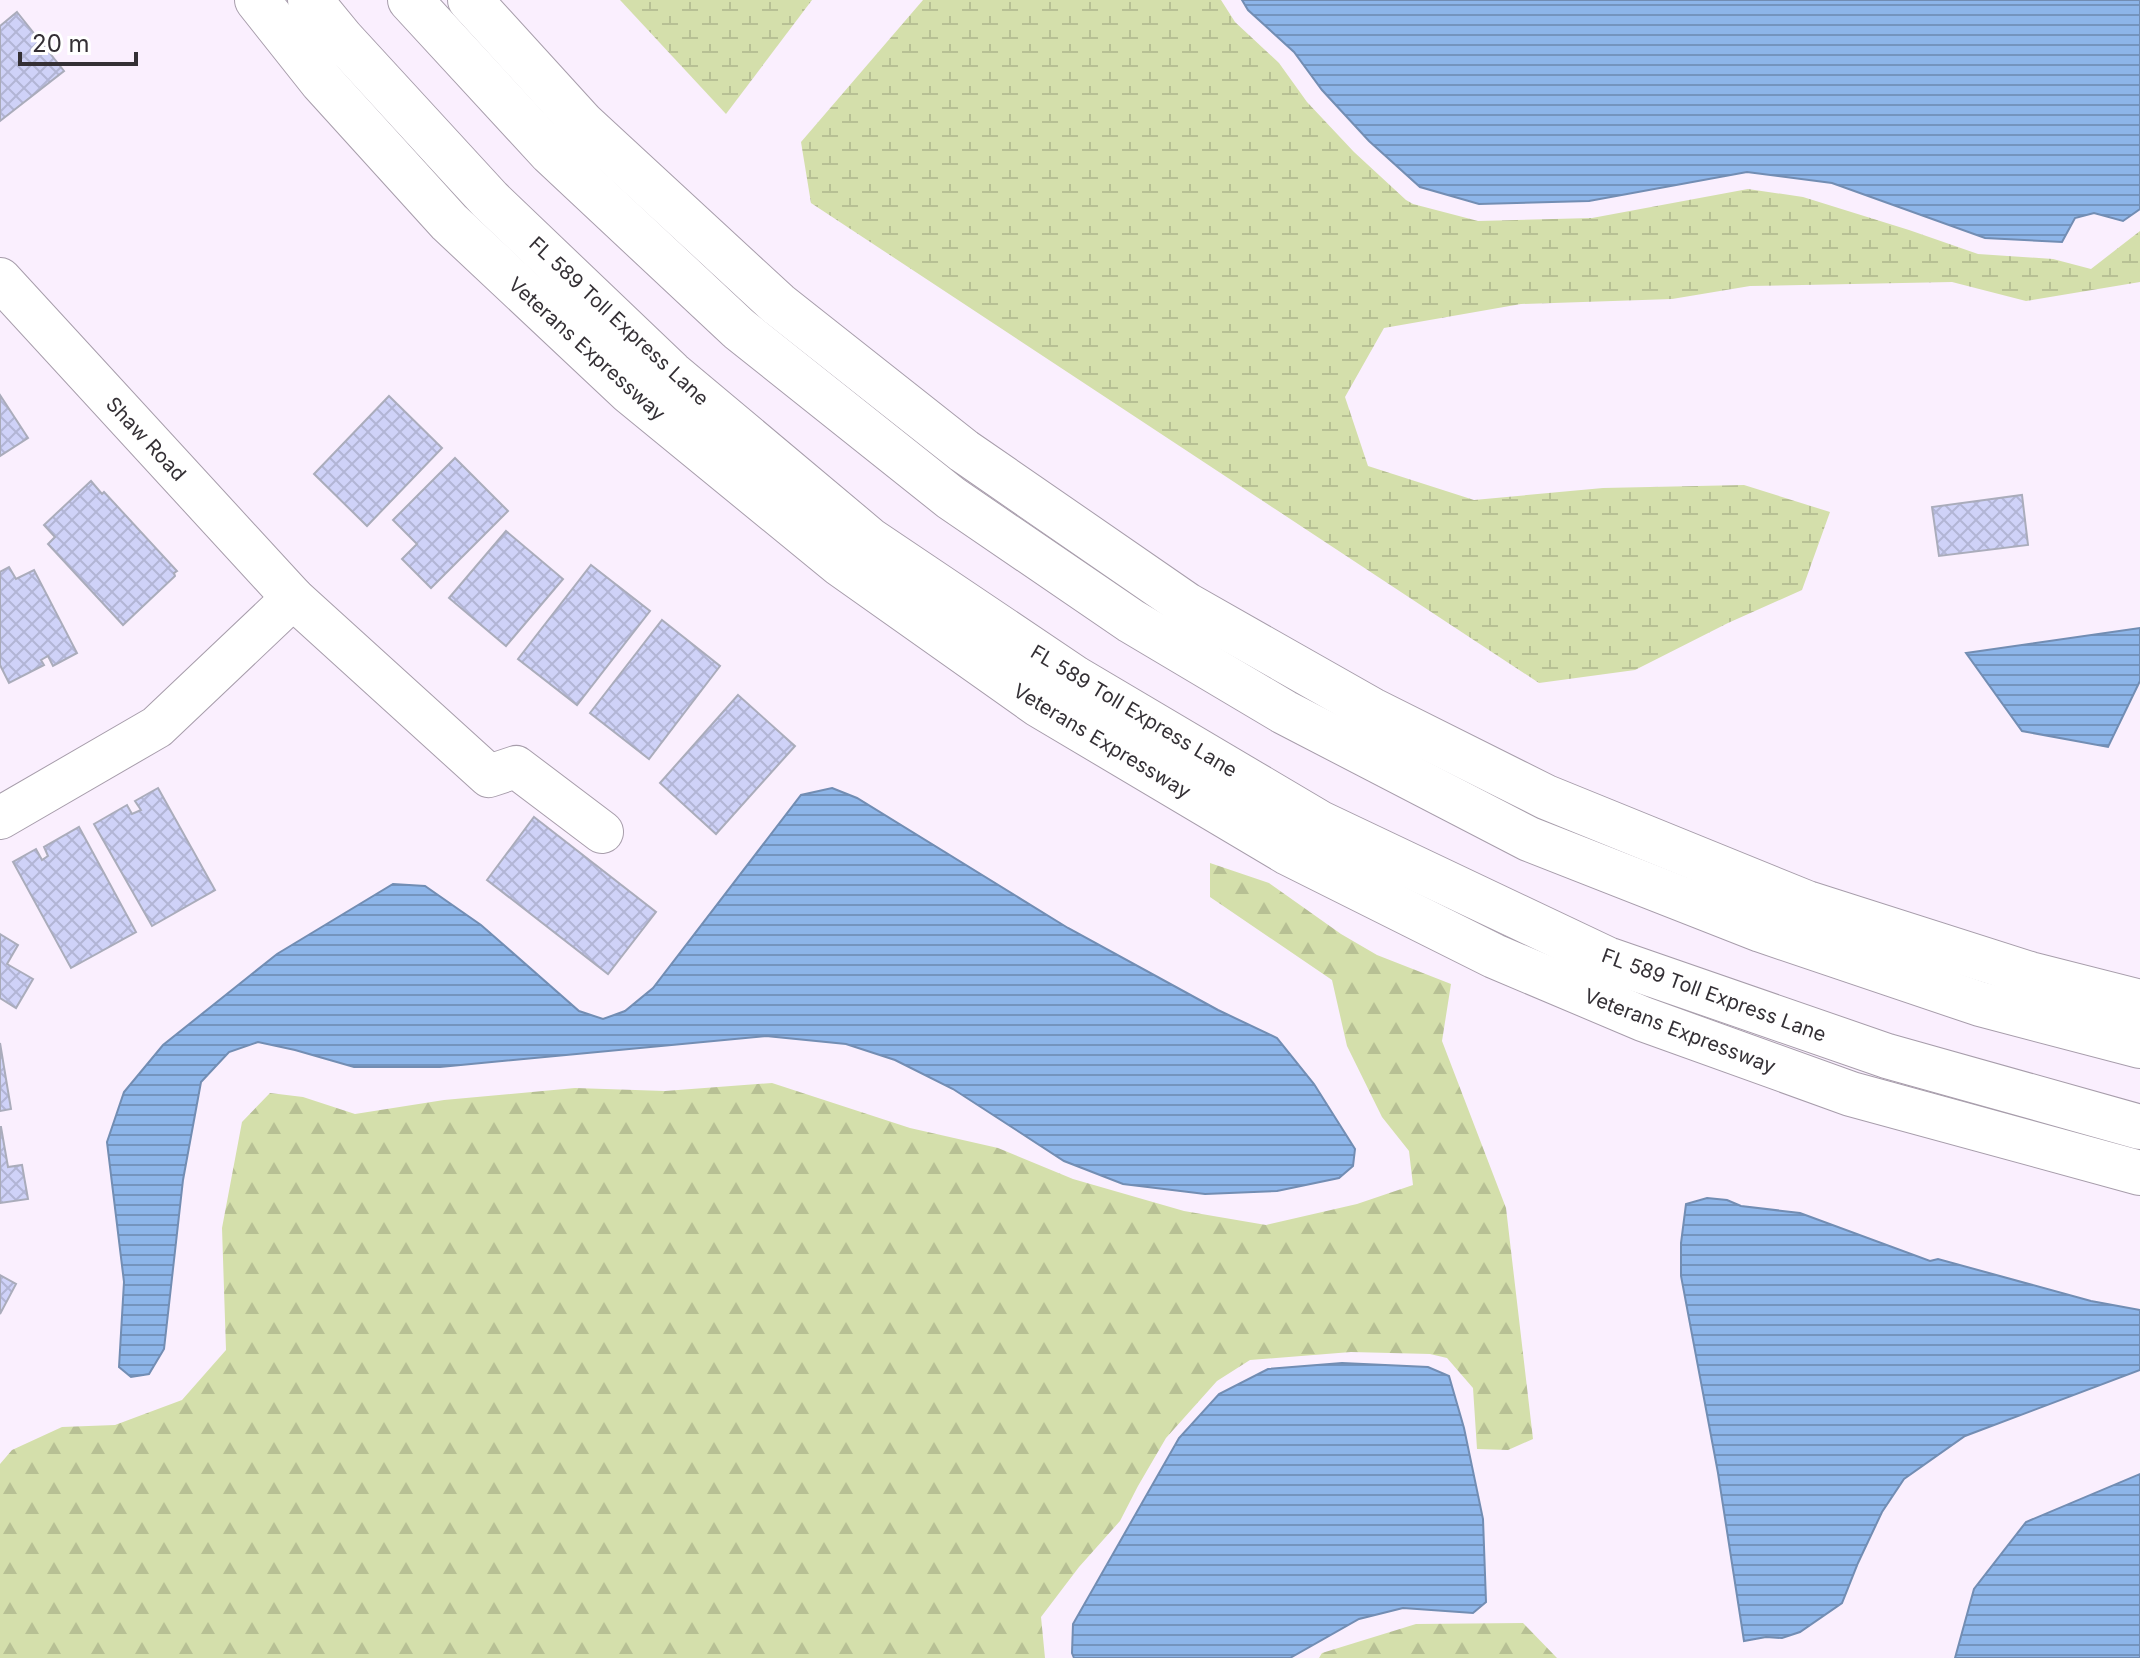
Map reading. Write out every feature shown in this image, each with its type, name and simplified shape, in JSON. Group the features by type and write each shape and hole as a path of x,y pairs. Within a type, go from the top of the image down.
{"highway":[{"name":"Veterans Expressway","path":"257,0 322,82 449,222 630,392 840,564 1039,705 1288,853 1494,956 1615,1008 1851,1094 2140,1173"},
{"name":"FL 589 Toll Express Lane","path":"310,0 490,200 671,373 870,540 1075,678 1320,823 1607,959 1887,1056 2140,1127"},
{"path":"410,0 551,153 739,329 951,498 1131,621 1284,712 1529,839 1761,930 1980,1004 2140,1046"},
{"path":"470,0 583,124 778,304 964,451 1187,605 1372,710 1546,797 1807,903 2030,974 2140,1002"}],"street":[{"name":"Shaw Road","path":"0,279 293,598 489,776 516,767 602,832"},
{"path":"0,818 157,727 293,598"}],"green space":[{"path":"620,0 812,0 726,114"},
{"path":"923,0 1221,0 1235,22 1279,63 1307,102 1354,152 1406,200 1478,221 1592,218 1748,189 1803,197 1978,254 2053,259 2091,269 2140,231 2140,282 2026,301 1952,282 1750,286 1672,299 1521,304 1384,328 1345,397 1368,466 1474,500 1603,488 1744,485 1830,512 1802,590 1635,670 1539,683 811,203 801,142"},
{"path":"1210,863 1269,883 1341,934 1377,955 1451,984 1442,1041 1506,1208 1533,1439 1508,1450 1477,1449 1473,1388 1447,1358 1430,1354 1351,1352 1250,1360 1217,1381 1166,1438 1120,1521 1079,1567 1041,1617 1045,1658 0,1658 0,1464 12,1450 62,1427 115,1425 182,1400 226,1350 222,1228 242,1122 270,1093 303,1097 355,1114 444,1100 575,1088 665,1091 772,1083 910,1128 998,1148 1073,1179 1184,1211 1266,1225 1357,1204 1413,1185 1409,1151 1382,1117 1347,1046 1332,980 1210,897"},
{"path":"1523,1623 1557,1658 1319,1658 1322,1653 1416,1624"}],"water":[{"path":"1242,0 2140,0 2140,209 2123,221 2094,213 2075,218 2062,242 1985,238 1832,183 1747,172 1589,201 1479,204 1420,187 1369,141 1322,90 1294,52 1248,10"},
{"path":"2140,628 2140,681 2108,747 2022,731 1966,653"},
{"path":"832,788 857,798 1068,928 1218,1010 1277,1038 1314,1084 1355,1149 1353,1166 1339,1178 1277,1191 1205,1194 1123,1184 1064,1161 953,1089 895,1060 846,1044 766,1036 440,1067 354,1067 258,1042 229,1052 201,1082 183,1180 164,1349 149,1374 131,1377 119,1367 124,1282 107,1142 124,1092 163,1045 277,954 393,884 425,886 481,925 579,1011 603,1019 625,1011 653,988 801,795"},
{"path":"1707,1198 1727,1200 1741,1206 1800,1213 1930,1261 1938,1259 2091,1301 2140,1310 2140,1370 1965,1436 1904,1479 1882,1512 1842,1603 1800,1632 1782,1638 1744,1641 1718,1473 1681,1276 1686,1204"},
{"path":"1342,1363 1428,1367 1449,1376 1464,1428 1483,1519 1486,1602 1473,1613 1403,1608 1359,1619 1290,1658 1074,1658 1073,1624 1179,1438 1219,1394 1268,1369"},
{"path":"2140,1474 2140,1658 1955,1658 1974,1589 2026,1522"}],"building":[{"path":"17,12 64,71 0,121 0,26"},
{"path":"0,395 28,438 0,456"},
{"path":"389,396 442,448 367,526 314,474"},
{"path":"455,458 508,511 431,588 402,559 417,544 393,520"},
{"path":"91,481 177,571 123,625 48,544 55,537 44,525"},
{"path":"2022,495 2028,545 1939,556 1932,507"},
{"path":"506,531 563,579 506,646 449,598"},
{"path":"591,565 650,611 577,705 518,659"},
{"path":"9,567 16,579 34,570 77,653 53,666 48,656 41,660 44,665 9,683 0,665 0,572"},
{"path":"662,620 720,666 649,759 590,713"},
{"path":"738,695 795,746 716,834 660,783"},
{"path":"158,788 215,890 152,926 94,824 127,805 132,814 141,810 135,801"},
{"path":"534,817 656,912 608,974 487,880"},
{"path":"79,827 136,932 71,968 13,862 36,849 42,860 48,856 44,847"},
{"path":"0,934 18,945 7,964 33,979 16,1008 0,998"},
{"path":"0,1043 11,1109 0,1111"},
{"path":"0,1127 8,1167 22,1165 28,1199 0,1203"},
{"path":"0,1275 16,1284 0,1314"}]}
